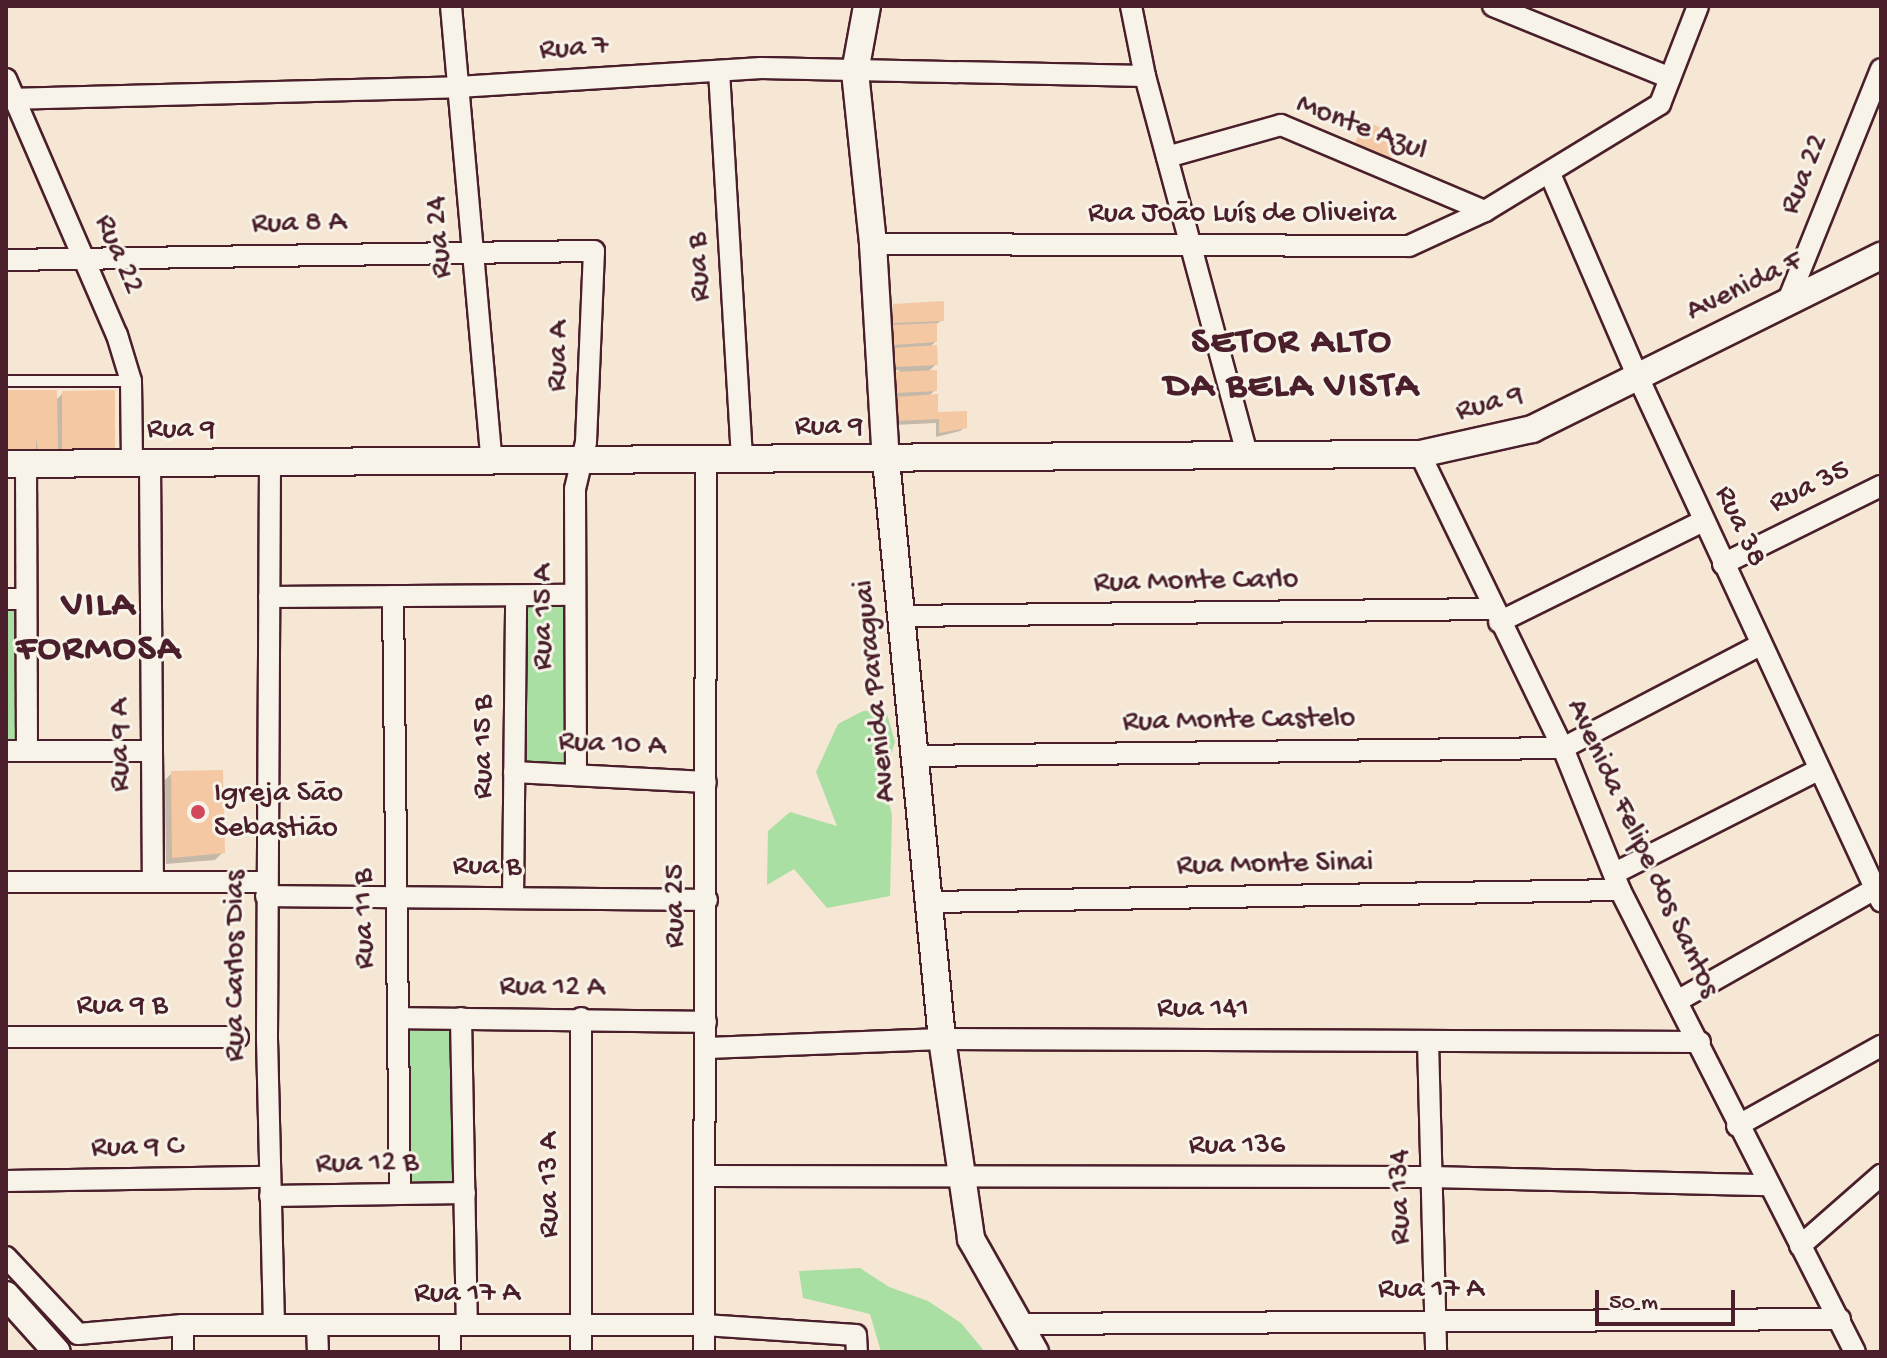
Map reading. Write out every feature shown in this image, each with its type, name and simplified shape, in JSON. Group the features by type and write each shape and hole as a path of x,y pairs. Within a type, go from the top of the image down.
{"street":[{"name":"Rua 24","path":"451,6 492,462"},
{"name":"Avenida Paraguai","path":"867,6 855,72 873,244 886,460 942,1039 971,1239 1023,1324 1035,1352"},
{"path":"1131,6 1145,76 1247,454"},
{"path":"1493,6 1670,78"},
{"name":"Rua João Luís de Oliveira","path":"873,244 1409,246 1485,211 1660,104 1698,6"},
{"name":"Rua 22","path":"1787,303 1881,69"},
{"name":"Rua 7","path":"11,99 458,87 719,71 1145,76"},
{"name":"Rua B","path":"719,71 742,460"},
{"name":"Rua 22","path":"6,79 11,99 87,259 131,381 141,463"},
{"name":"Monte Azul","path":"1167,157 1281,125 1485,211"},
{"name":"Rua 38","path":"1550,174 1703,521 1878,895"},
{"name":"Rua 8 A","path":"6,260 594,251"},
{"name":"Rua A","path":"582,464 594,251"},
{"name":"Avenida F","path":"1638,377 1881,256"},
{"name":"Rua 9","path":"16,464 582,464 706,460 1420,454 1532,429 1638,377"},
{"name":"Avenida Felipe dos Santos","path":"1420,454 1495,616 1563,748 1618,881 1700,1042 1737,1126 1855,1352"},
{"name":"Rua 25","path":"704,1352 706,460"},
{"name":"Rua 9 A","path":"141,463 152,751 153,882"},
{"name":"Rua Carlos Dias","path":"270,463 266,889 274,1325"},
{"path":"16,464 16,599 27,751"},
{"name":"Rua 15 A","path":"576,772 575,489 582,464"},
{"name":"Rua 35","path":"1723,564 1881,486"},
{"name":"Rua Monte Carlo","path":"902,616 1495,616 1703,521"},
{"path":"269,597 575,595"},
{"name":"Rua 11 B","path":"393,596 400,1194"},
{"name":"Rua 15 B","path":"513,898 516,596"},
{"path":"1563,748 1760,645"},
{"name":"Rua Monte Castelo","path":"916,756 1563,748"},
{"path":"6,751 152,751"},
{"path":"1618,881 1818,770"},
{"name":"Rua 10 A","path":"514,772 576,772 706,782"},
{"name":"Rua Monte Sinai","path":"931,902 1618,881"},
{"name":"Rua B","path":"6,882 153,882 396,897 707,900"},
{"path":"1677,1001 1878,895"},
{"name":"Rua 12 A","path":"398,1018 706,1022"},
{"path":"450,1352 459,1325 465,1193 461,1018"},
{"name":"Rua 13 A","path":"581,1018 581,1352"},
{"name":"Rua 9 B","path":"6,1037 238,1037"},
{"name":"Rua 141","path":"707,1048 942,1039 1700,1042"},
{"name":"Rua 134","path":"1428,1041 1436,1352"},
{"path":"1737,1126 1881,1046"},
{"path":"1800,1246 1881,1175"},
{"name":"Rua 136","path":"704,1176 1431,1177 1770,1185"},
{"name":"Rua 9 C","path":"6,1181 270,1186"},
{"name":"Rua 12 B","path":"270,1186 400,1194 465,1193"},
{"name":"Rua 17 A","path":"6,1257 78,1334 183,1325 704,1325 857,1344"},
{"path":"6,1295 57,1352"},
{"name":"Rua 17 A","path":"1023,1324 1840,1319"},
{"path":"183,1325 183,1352"},
{"path":"317,1325 318,1352"}],"lane":[{"path":"6,381 131,381"}],"green space":[{"path":"523,607 568,607 568,763 523,762"},
{"path":"6,609 18,609 19,740 6,741"},
{"path":"886,710 895,742 883,779 892,815 890,896 827,908 794,869 767,885 768,831 790,812 837,826 816,772 838,724 863,711"},
{"path":"454,1030 454,1183 409,1185 409,1031"},
{"path":"860,1268 889,1287 928,1301 961,1323 985,1352 881,1352 870,1314 803,1298 799,1271"}],"building":[{"path":"1364,121 1401,136 1392,158 1355,144"},
{"path":"944,301 944,321 893,323 893,304"},
{"path":"937,323 937,342 893,345 893,325"},
{"path":"937,345 938,365 894,367 893,348"},
{"path":"937,370 937,391 896,393 895,372"},
{"path":"6,390 57,390 58,449 38,450 36,438 36,449 6,451"},
{"path":"115,390 115,450 62,450 62,391"},
{"path":"938,394 938,412 967,411 967,428 939,433 939,419 896,421 896,397"},
{"name":"Igreja São Sebastião","path":"223,770 225,853 172,858 171,771"}],"place":[{"name":"Igreja São Sebastião","path":"198,812"}],"district":[{"name":"SETOR ALTO DA BELA VISTA","path":"1292,366"},
{"name":"VILA FORMOSA","path":"99,629"}]}
